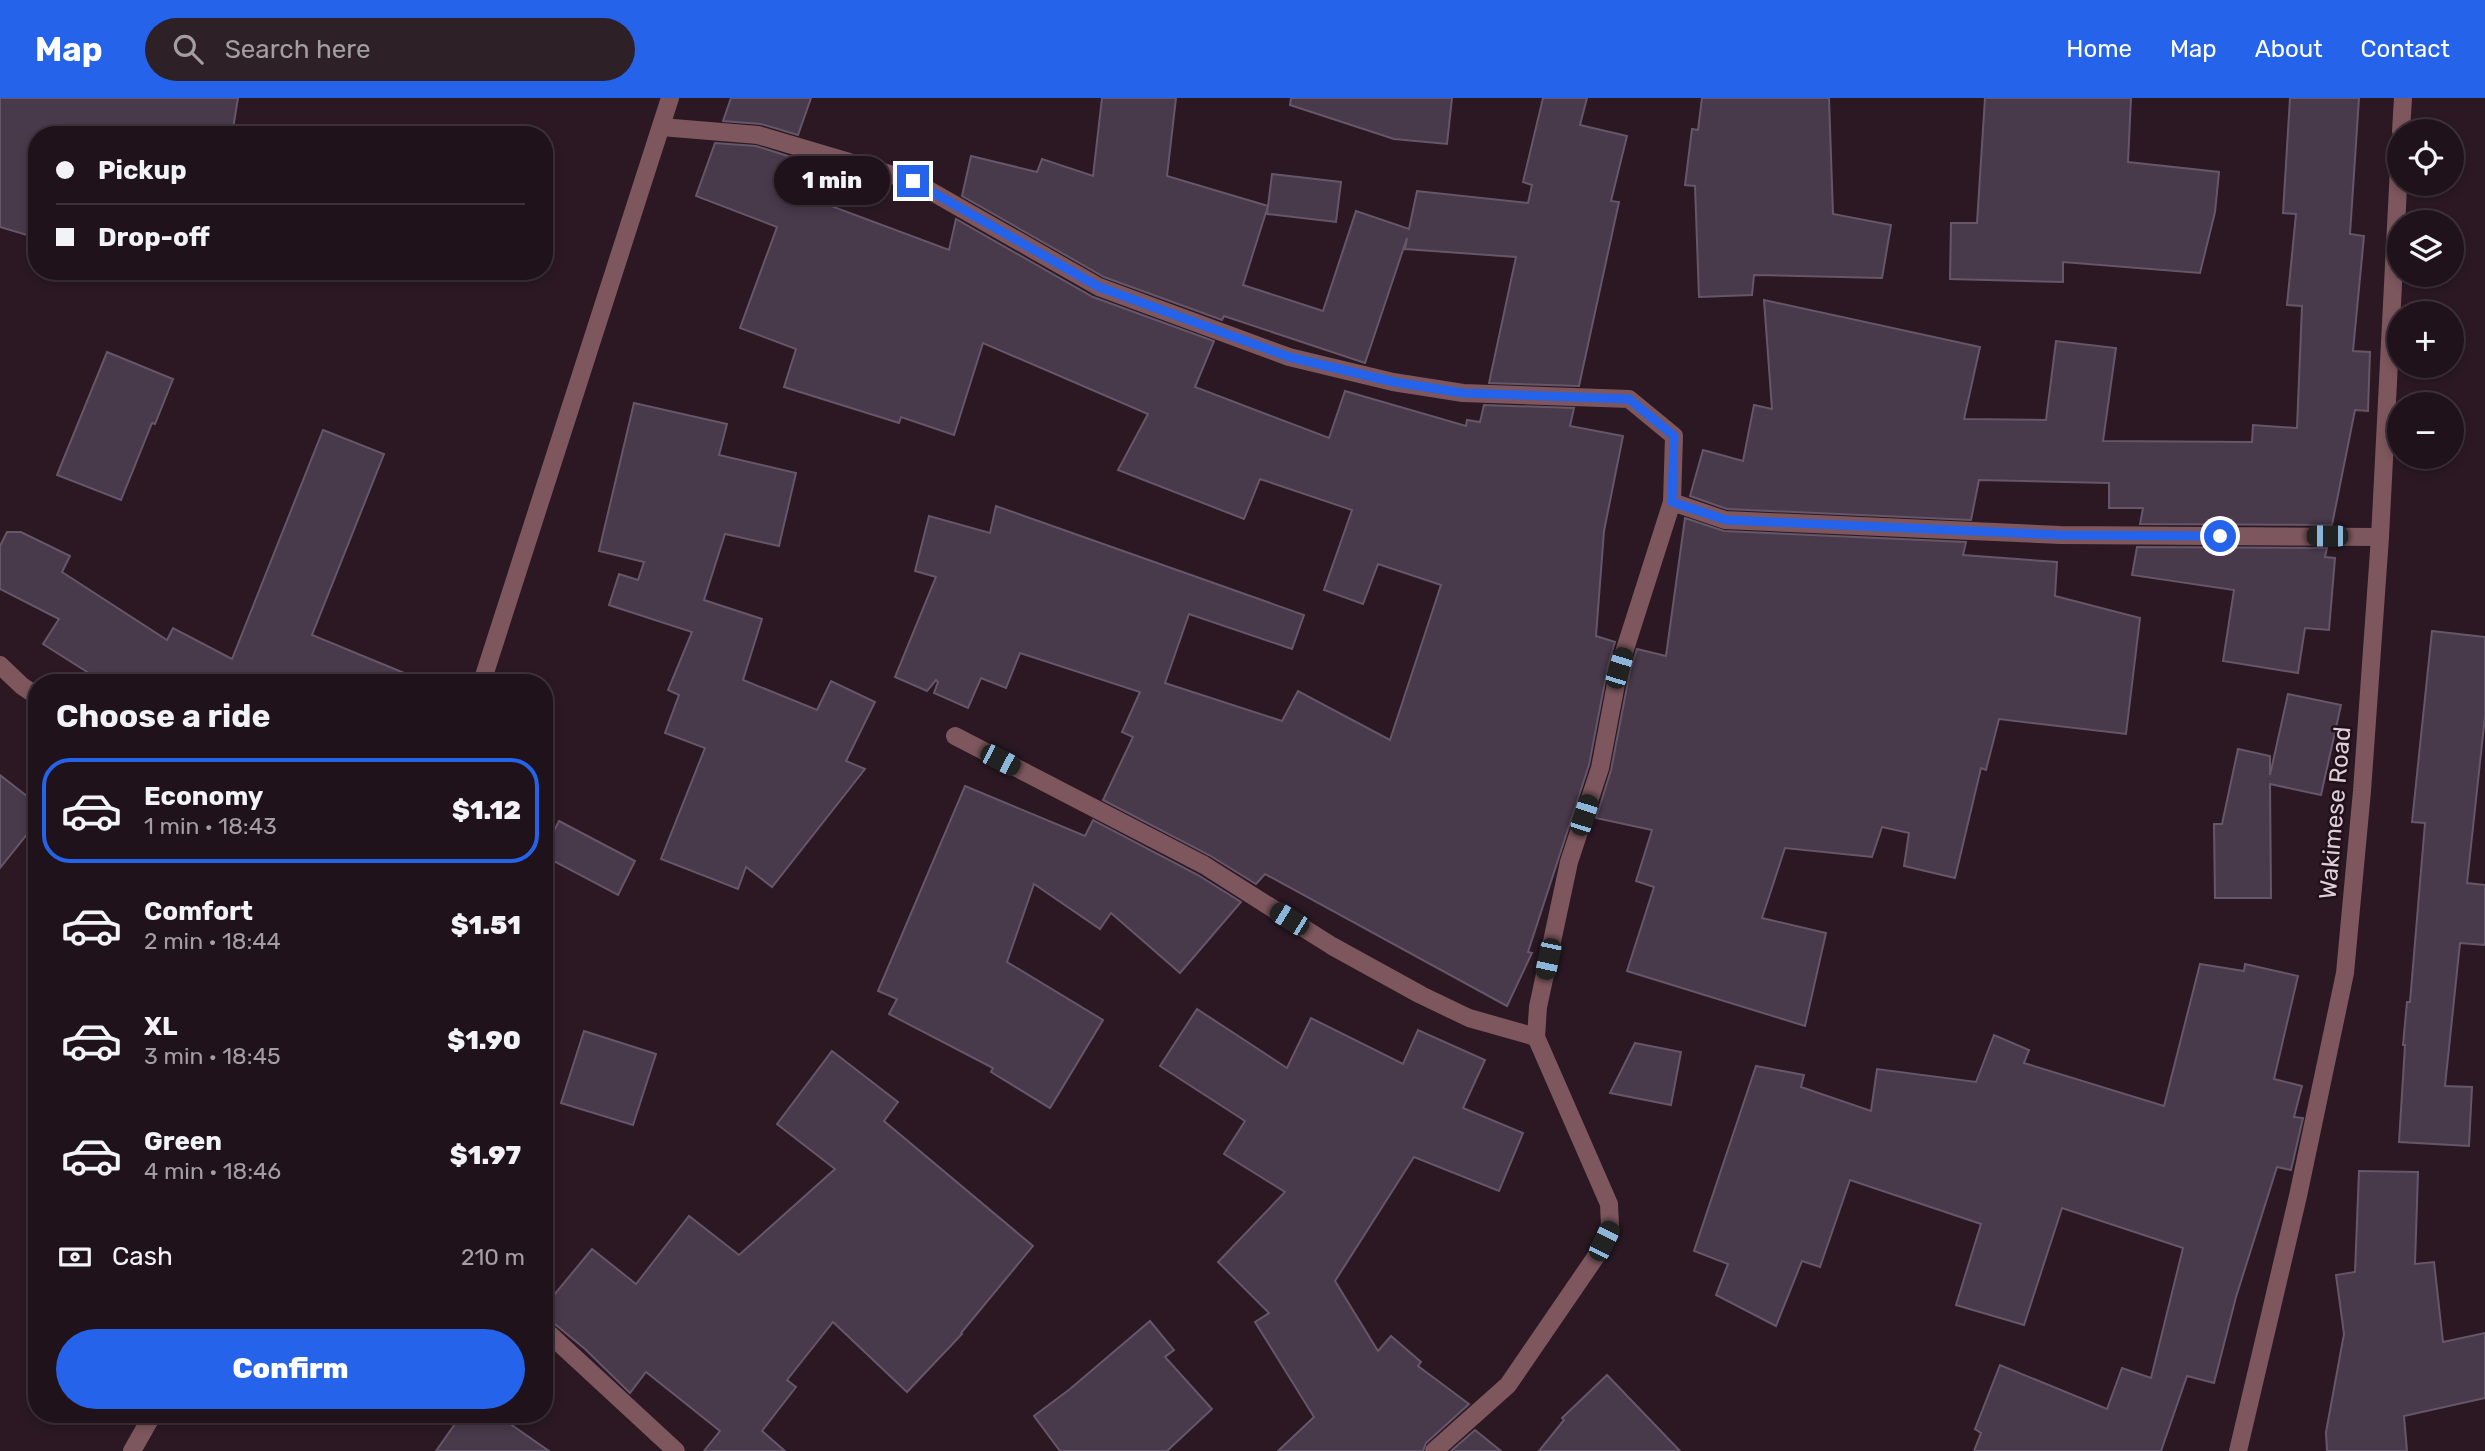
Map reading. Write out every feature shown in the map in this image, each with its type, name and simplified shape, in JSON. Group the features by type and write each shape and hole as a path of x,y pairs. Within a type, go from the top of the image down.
{"street":[{"path":"485,674 670,98"},
{"path":"2402,119 2403,98"},
{"path":"661,127 758,135 913,181 1099,287 1289,357 1394,382 1463,393 1629,399 1674,436 1672,502 1619,668 1600,768 1569,862 1538,1007 1536,1037 1609,1204 1611,1226 1597,1255 1508,1385 1434,1451"},
{"name":"Wakimese Road","path":"2238,1451 2298,1196 2345,973 2362,791 2380,537 2398,196"},
{"path":"1672,502 1726,520 2060,535 2380,537"},
{"path":"0,665 28,690"},
{"path":"955,736 1203,865 1332,946 1421,995 1469,1018 1536,1037"},
{"path":"553,1337 676,1451"},
{"path":"132,1451 148,1423"}],"building":[{"path":"0,98 238,98 233,126 28,126 28,235 0,227"},
{"path":"731,98 811,98 798,135 761,124 723,121"},
{"path":"1102,98 1176,98 1167,176 1268,206 1243,285 1323,311 1356,211 1409,229 1417,191 1528,203 1532,185 1523,182 1543,98 1587,98 1580,125 1627,136 1611,201 1619,202 1579,386 1489,383 1516,257 1405,249 1407,238 1365,363 1224,316 1222,320 1104,277 962,196 971,156 1037,172 1042,159 1093,176"},
{"path":"1291,98 1452,98 1447,144 1394,139 1290,105"},
{"path":"1702,98 1829,98 1833,214 1891,225 1882,278 1754,275 1752,295 1699,297 1695,186 1685,185 1692,129 1698,130"},
{"path":"1985,98 2131,98 2128,162 2219,172 2215,212 2200,273 2063,262 2063,282 1950,279 1951,223 1977,223"},
{"path":"2290,98 2359,98 2350,234 2364,236 2353,351 2370,352 2368,411 2355,410 2332,525 2140,524 2143,508 2109,508 2109,483 1979,480 1971,520 1727,509 1690,496 1703,450 1743,461 1754,405 1772,409 1764,300 1980,347 1964,419 2046,420 2056,341 2116,348 2103,441 2252,442 2253,425 2297,428 2302,306 2287,305 2296,214 2283,213"},
{"path":"715,143 756,146 791,157 780,187 949,250 956,219 1093,297 1214,341 1195,387 1329,438 1345,391 1466,426 1467,420 1480,422 1484,405 1574,408 1570,426 1623,436 1604,531 1596,636 1615,642 1589,765 1528,952 1532,953 1507,1006 1265,874 1256,884 1209,855 1103,800 1133,737 1122,732 1140,692 1020,653 1006,688 981,678 968,708 934,693 938,682 936,680 927,691 895,677 936,577 915,571 929,516 990,533 996,506 1304,615 1292,649 1189,614 1165,683 1282,721 1298,691 1390,740 1441,585 1378,564 1363,604 1324,590 1352,510 1260,479 1244,519 1118,470 1148,414 983,343 954,435 901,417 899,423 784,387 796,349 740,328 777,227 696,196"},
{"path":"1272,174 1341,182 1336,222 1267,214"},
{"path":"107,352 173,379 121,500 57,475"},
{"path":"634,403 727,424 719,455 796,473 779,546 725,534 704,600 762,619 743,680 817,710 831,681 875,702 846,761 865,769 772,887 746,867 738,889 661,859 705,748 665,733 679,695 668,690 692,632 609,605 619,574 638,580 644,562 599,551"},
{"path":"323,430 384,454 312,635 407,674 90,674 43,644 59,619 0,589 0,546 7,532 21,532 70,556 62,572 167,640 173,628 232,659"},
{"path":"1685,518 1724,531 1966,542 1963,555 2057,562 2055,596 2140,618 2126,734 1999,719 1986,770 1981,768 1955,878 1904,866 1909,833 1882,827 1872,857 1785,848 1762,918 1826,933 1805,1026 1627,971 1654,887 1636,881 1652,830 1596,818 1611,770 1630,671 1637,649 1666,656"},
{"path":"2137,547 2327,548 2325,557 2335,558 2329,630 2305,628 2298,673 2223,661 2234,590 2132,575"},
{"path":"2432,631 2485,637 2485,716 2467,883 2485,885 2485,945 2460,943 2445,1086 2472,1087 2469,1146 2399,1142 2403,1045 2407,1002 2410,1002 2425,823 2412,822"},
{"path":"2288,694 2341,705 2321,795 2270,784 2271,898 2215,898 2214,824 2222,824 2238,749 2270,756 2270,775"},
{"path":"0,775 28,797 28,833 0,868"},
{"path":"965,786 1085,836 1093,820 1198,875 1241,902 1180,973 1111,913 1100,929 1034,884 1007,962 1103,1020 1050,1108 991,1072 993,1068 889,1014 897,999 878,991"},
{"path":"559,821 635,861 618,895 553,861 553,833"},
{"path":"2200,964 2244,971 2245,964 2298,976 2274,1079 2302,1086 2294,1117 2303,1118 2291,1170 2277,1167 2236,1297 2214,1383 2187,1376 2161,1451 1974,1451 1981,1433 1975,1429 2000,1365 2107,1409 2122,1368 2151,1378 2183,1248 2062,1208 2024,1325 1956,1305 1981,1224 1850,1180 1820,1267 1802,1261 1776,1326 1716,1295 1728,1264 1694,1251 1756,1066 1804,1075 1801,1087 1871,1111 1877,1069 1976,1082 1994,1035 2029,1050 2024,1063 2164,1106"},
{"path":"1197,1009 1287,1068 1311,1018 1403,1064 1418,1030 1485,1060 1463,1108 1523,1133 1499,1191 1414,1157 1335,1281 1378,1351 1391,1336 1421,1362 1418,1366 1469,1404 1426,1443 1423,1451 1278,1451 1314,1417 1255,1322 1269,1313 1218,1262 1285,1192 1224,1154 1245,1121 1160,1066"},
{"path":"584,1031 656,1054 633,1125 561,1103"},
{"path":"1635,1043 1681,1052 1671,1105 1610,1093"},
{"path":"832,1051 898,1102 884,1121 1033,1246 962,1334 907,1392 833,1322 787,1380 796,1387 762,1431 785,1451 704,1451 720,1431 646,1372 630,1393 553,1322 553,1296 592,1249 636,1284 689,1216 739,1255 835,1169 777,1124"},
{"path":"2359,1171 2418,1172 2415,1264 2434,1262 2443,1342 2485,1333 2485,1398 2404,1416 2407,1451 2327,1451 2326,1432 2344,1334 2336,1275 2355,1272"},
{"path":"1150,1321 1174,1350 1165,1357 1212,1409 1167,1451 1060,1451 1034,1416"},
{"path":"1607,1375 1680,1451 1539,1451 1564,1420 1562,1418"},
{"path":"456,1423 509,1423 549,1451 436,1451"},
{"path":"1475,1430 1501,1451 1451,1451"}],"route":[{"path":"913,181 1099,287 1289,357 1394,382 1463,393 1629,399 1674,436 1672,502 1726,520 2060,535 2220,536"}]}
